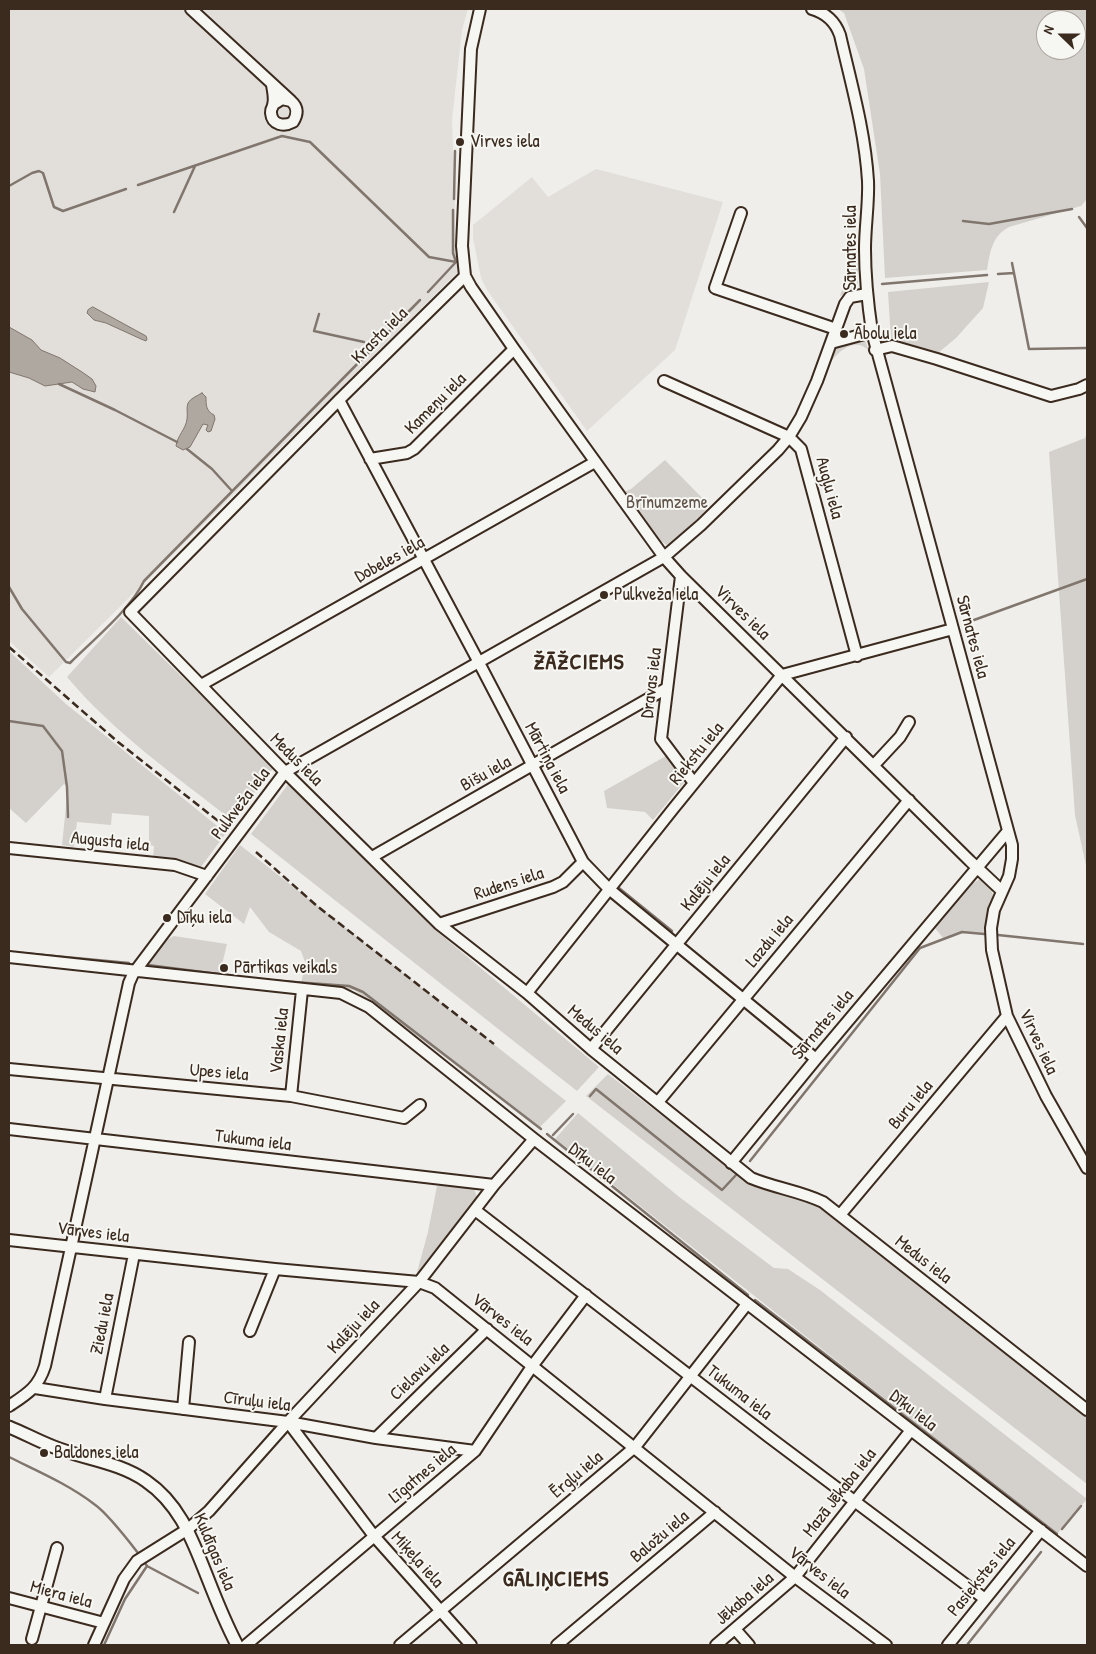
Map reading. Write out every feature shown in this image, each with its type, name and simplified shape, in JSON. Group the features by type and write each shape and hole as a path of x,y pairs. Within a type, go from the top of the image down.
{"street":[{"path":"192,9 294,104 297,113 296,118 289,124 279,124 272,118 274,104 272,84"},
{"path":"465,276 462,246 471,49 480,9"},
{"name":"Sārnates iela","path":"731,1163 976,867 1008,831 875,350 867,294 865,249 868,183 866,159 861,128 838,27 828,16 812,9"},
{"path":"274,104 282,99 291,101"},
{"path":"741,213 715,288 836,329"},
{"name":"Virves iela","path":"465,276 514,349 664,557 681,576 1002,891"},
{"name":"Krasta iela","path":"130,612 338,400 465,276"},
{"name":"Pulkveža iela","path":"108,1079 129,983 136,970 285,772 664,557 701,525 789,437 801,418 845,304 850,297 867,294"},
{"path":"831,343 872,332"},
{"path":"875,350 892,346 1051,396 1079,389 1087,384"},
{"name":"Kameņu iela","path":"370,459 407,454 414,449 514,349"},
{"path":"664,381 789,437"},
{"name":"Mārtiņa iela","path":"338,400 479,662 583,862 609,889 816,1059"},
{"name":"Augļu iela","path":"789,437 801,449 857,656"},
{"name":"Dobeles iela","path":"201,685 595,462"},
{"name":"Dravas iela","path":"681,576 661,739 694,783"},
{"name":"Medus iela","path":"130,612 285,772 439,924 527,993 591,1049 731,1163 751,1178 765,1184 800,1192 823,1202 1087,1410"},
{"path":"782,675 953,629"},
{"name":"Riekstu iela","path":"527,993 782,675"},
{"name":"Bišu iela","path":"372,857 667,688"},
{"path":"874,765 900,737 909,722"},
{"name":"Kalēju iela","path":"591,1049 846,737"},
{"name":"Lazdu iela","path":"658,1102 909,800"},
{"name":"Virves iela","path":"1008,831 1012,845 1012,859 1009,876 994,910 991,928 992,950 1007,1016 1046,1096 1087,1168"},
{"name":"Augusta iela","path":"9,848 175,865 207,876"},
{"name":"Rudens iela","path":"439,924 553,887 563,882 583,862"},
{"name":"Dīķu iela","path":"9,957 341,993 370,1007 534,1139 1087,1566"},
{"name":"Vaska iela","path":"291,1096 302,990"},
{"name":"Buru iela","path":"840,1215 1007,1016"},
{"name":"Upes iela","path":"9,1069 291,1096 404,1118 420,1105"},
{"path":"9,1406 34,1388 42,1376 108,1079"},
{"name":"Tukuma iela","path":"9,1129 494,1185"},
{"name":"Kalēju iela","path":"94,1645 124,1579 130,1570 137,1562 188,1529 209,1511 288,1422 419,1282 494,1185 534,1139"},
{"name":"Tukuma iela","path":"475,1210 769,1437 985,1599"},
{"name":"Vārves iela","path":"9,1240 275,1269 419,1282 435,1288 795,1577 886,1645"},
{"name":"Ziedu iela","path":"105,1399 134,1254"},
{"path":"250,1330 275,1269"},
{"name":"Līgatnes iela","path":"246,1645 475,1451 533,1365 586,1295"},
{"name":"Ērgļu iela","path":"400,1645 635,1447 747,1304"},
{"name":"Cielavu iela","path":"376,1438 487,1329"},
{"path":"183,1409 190,1342"},
{"name":"Cīruļu iela","path":"34,1388 288,1422 376,1438 475,1451"},
{"name":"Miķeļa iela","path":"288,1422 374,1536 471,1645"},
{"name":"Kuldīgas iela","path":"9,1426 54,1447 106,1463 145,1480 160,1493 176,1510 188,1529 223,1618 237,1645"},
{"name":"Mazā Jēkaba iela","path":"795,1577 911,1430"},
{"name":"Baložu iela","path":"557,1645 715,1512"},
{"name":"Pasiekstes iela","path":"948,1645 1041,1530"},
{"path":"32,1639 57,1548"},
{"name":"Jēkaba iela","path":"716,1645 795,1577"},
{"name":"Miera iela","path":"9,1598 104,1623"},
{"path":"735,1629 749,1645"}],"shaded area":[{"path":"9,9 468,9 462,30 452,120 457,273 49,677 9,641"},
{"path":"596,169 723,202 675,350 587,431 487,290 481,278 473,238 473,225 532,177 548,197"},
{"path":"93,307 146,336 146,341 106,323 94,320 87,313"},
{"path":"9,327 32,340 41,350 60,358 92,379 96,386 95,392 83,389 72,382 45,386 29,378 9,372"},
{"path":"202,393 206,397 208,410 214,415 215,419 211,431 208,432 206,430 208,425 203,424 190,447 183,450 176,446 186,423 188,403 192,398"}],"green space":[{"path":"838,9 1087,9 1087,199 1081,206 1009,227 1003,231 995,240 987,270 885,278 880,174 864,69 844,13"},
{"path":"858,251 858,286 856,289 840,296 854,252"},
{"path":"989,282 983,308 956,338 938,353 922,351 891,341 888,292"},
{"path":"864,338 869,351 857,345 846,348 828,366 834,352 840,345"},
{"path":"1087,433 1087,870 1075,815 1049,452 1085,438"},
{"name":"Brīnumzeme","path":"665,460 710,506 671,544 667,545 659,540 624,492 631,489"},
{"path":"121,617 274,767 233,821 125,735 67,677"},
{"path":"9,651 66,704 226,833 201,867 153,859 154,846 149,845 149,816 112,813 111,825 77,822 74,847 62,845 68,787 64,784 26,823 9,808"},
{"path":"666,756 685,781 653,820 645,812 607,808 604,791"},
{"path":"289,783 434,929 599,1067 577,1091 251,834"},
{"path":"240,845 566,1101 540,1127 354,990 301,985 305,962 301,951 269,932 250,907 244,924 205,894"},
{"path":"980,879 990,887 993,895 984,934 962,932 944,939 934,927 972,884"},
{"path":"174,936 227,944 219,977 148,967 158,949 165,941"},
{"path":"608,1074 751,1184 820,1206 1087,1418 1087,1484 586,1096"},
{"path":"578,1113 678,1196 774,1268 788,1269 820,1290 1087,1499 1057,1534 555,1139"},
{"path":"454,1184 474,1189 477,1197 474,1206 420,1277 416,1276 428,1232 437,1186"}],"waterway":[{"path":"138,185 282,136 310,142 429,257 456,262"},
{"path":"454,199 455,151"},
{"path":"174,212 195,166"},
{"path":"9,186 39,171 43,173 54,207 63,211 126,189"},
{"path":"963,221 989,224 1072,209"},
{"path":"453,210 453,253 456,262"},
{"path":"1079,217 1087,228"},
{"path":"428,292 456,262"},
{"path":"1012,263 1029,349 1087,348"},
{"path":"998,274 1014,273"},
{"path":"882,284 987,275"},
{"path":"9,587 22,609 66,662 70,663 130,603 144,581 420,300"},
{"path":"319,314 314,331 364,342"},
{"path":"59,384 177,442"},
{"path":"187,449 212,469 232,491"},
{"path":"974,620 1087,579"},
{"path":"9,721 43,726 62,751 67,787 68,817"},
{"path":"582,869 601,888"},
{"path":"619,888 672,931"},
{"path":"750,1161 920,948 962,932 984,934"},
{"path":"998,935 1083,944"},
{"path":"22,953 129,963"},
{"path":"9,962 50,966"},
{"path":"148,965 218,974"},
{"path":"227,975 235,977"},
{"path":"253,979 349,986 363,992 541,1129"},
{"path":"363,1009 394,1034"},
{"path":"590,1096 596,1089 722,1190 736,1175"},
{"path":"553,1135 573,1114"},
{"path":"547,1134 748,1295"},
{"path":"755,1300 1057,1534"},
{"path":"9,1457 63,1484 94,1504 111,1520 138,1553"},
{"path":"1062,1529 1081,1506"},
{"path":"967,1645 1041,1552"},
{"path":"104,1645 125,1599 147,1566 145,1563"},
{"path":"147,1566 198,1593"}],"railway":[{"path":"9,647 118,742 222,824"},
{"path":"256,852 317,906 494,1044"}],"place":[{"name":"Virves iela","path":"460,142"},
{"name":"Ābolu iela","path":"844,334"},
{"name":"Pulkveža iela","path":"604,595"},
{"name":"Dīķu iela","path":"167,918"},
{"name":"Pārtikas veikals","path":"224,968"},
{"name":"Baldones iela","path":"44,1453"}],"district":[{"name":"ŽĀŽCIEMS","path":"579,663"},
{"name":"GĀLIŅCIEMS","path":"556,1580"}]}
